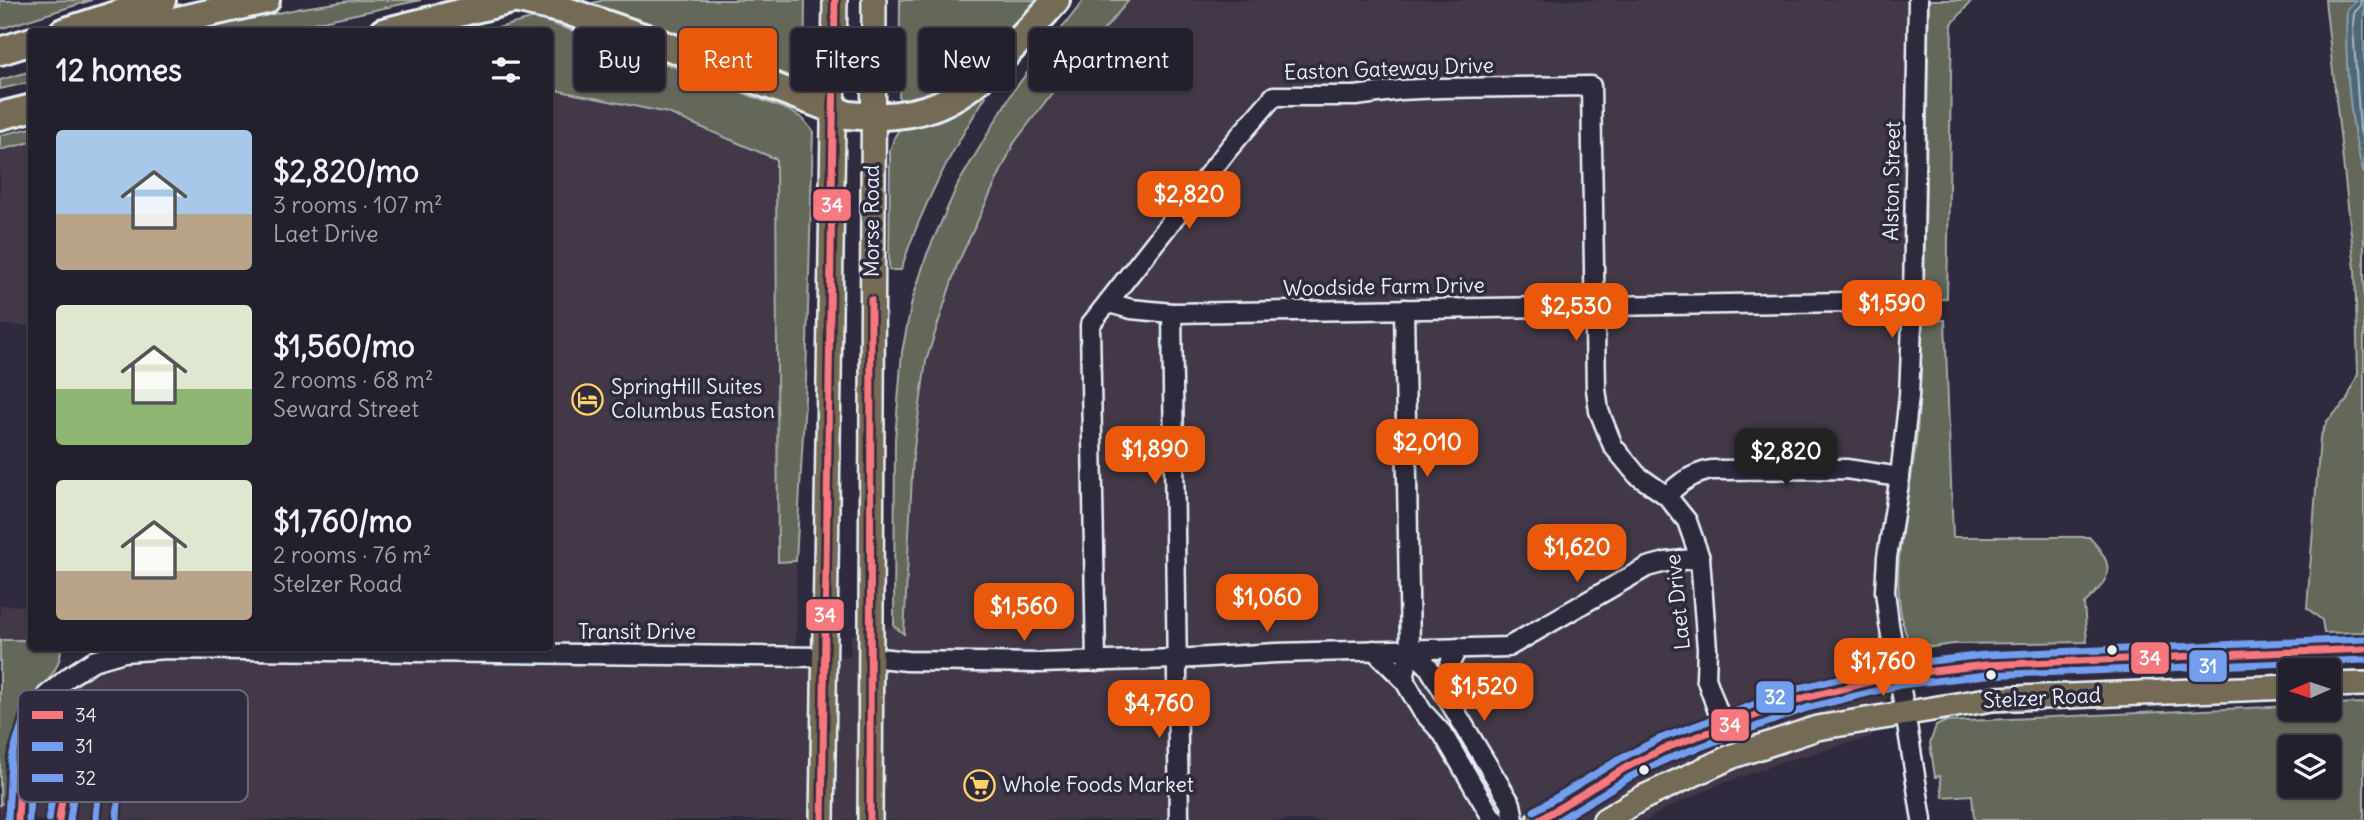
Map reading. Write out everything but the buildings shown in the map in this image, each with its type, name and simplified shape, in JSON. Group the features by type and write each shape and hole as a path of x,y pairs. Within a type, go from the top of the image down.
{"highway":[{"path":"76,28 162,0"},
{"path":"144,28 266,0"},
{"path":"400,28 512,0"},
{"path":"519,0 564,10 646,38 848,115 922,111 955,98 988,73 1056,0"},
{"path":"0,51 28,42"},
{"path":"0,116 28,109"}],"main road":[{"name":"Morse Road","path":"822,820 835,0"},
{"name":"Morse Road","path":"870,820 874,0"},
{"name":"Stelzer Road","path":"1539,820 1625,768 1663,749 1804,698 1898,675 1984,665 2364,649"},
{"path":"2342,685 2364,684"},
{"name":"Stelzer Road","path":"1605,820 1642,798 1733,756 1817,728 1993,699 2278,688"}],"street":[{"name":"Alston Street","path":"1918,0 1909,396 1887,557 1885,591 1922,820"},
{"name":"Easton Gateway Drive","path":"1096,662 1090,326 1230,147 1274,96 1356,96 1414,89 1591,86"},
{"name":"Laet Drive","path":"1591,86 1596,389 1599,411 1613,446 1637,475 1667,496 1687,521 1700,558 1707,649 1706,678 1723,726"},
{"name":"Woodside Farm Drive","path":"1109,303 1131,309 1172,313 1913,301"},
{"path":"1404,309 1410,649 1404,680"},
{"path":"1172,313 1179,820"},
{"path":"1667,496 1678,484 1697,473 1711,470 1846,469 1900,477"},
{"path":"870,657 906,661 1096,662 1276,653 1508,647 1647,567 1700,558"},
{"path":"1450,703 1446,678 1448,664 1458,648"},
{"path":"1410,649 1427,666 1450,703 1511,804 1514,820"},
{"path":"1374,650 1404,680 1422,711 1443,734 1491,816 1496,820"},
{"name":"Transit Drive","path":"53,690 93,661 124,652 138,651"},
{"name":"Transit Drive","path":"388,651 824,657"},
{"name":"Transit Drive","path":"18,820 19,802"}],"shaded area":[{"path":"92,0 0,29 0,1"},
{"path":"356,0 421,0 290,28 207,28 302,8"},
{"path":"603,0 805,0 805,28 791,28 791,77 777,72 777,28 679,28 679,34 654,24 625,20 586,5"},
{"path":"900,0 1042,0 1015,29 919,28 919,91 935,91 899,105 899,91 905,91 905,28 900,28"},
{"path":"1084,0 1129,0 1105,28 1062,28"},
{"path":"1129,0 1929,0 1923,320 1916,440 1897,573 1903,627 1909,643 1871,737 1782,762 1721,784 1647,820 0,820 0,805 5,800 12,743 18,724 18,802 248,802 248,690 39,690 54,673 99,651 553,651 553,90 668,113 776,159 778,562 796,561 796,655 850,657 851,634 894,626 904,633 913,455 926,361 957,265 1014,143 1053,91 1193,91 1193,28 1105,28"},
{"path":"1929,0 1972,0 1952,24 1947,298 1940,300 1924,297"},
{"path":"2325,0 2358,0 2364,174 2364,632 2324,633 2322,620 2307,608 2320,438 2327,421 2346,402 2358,374 2355,269"},
{"path":"535,18 574,31 574,91 665,91 665,63 679,69 679,91 738,91 788,110 802,118 813,131 806,380 796,561 778,562 776,159 668,113 553,90 553,28 497,28"},
{"path":"1029,70 1029,91 1053,91 1014,143 957,265 926,361 913,455 904,634 894,626 895,439 902,352 912,301 927,254 958,184 1015,88"},
{"path":"28,72 28,83 0,89 0,80"},
{"path":"980,92 986,96 938,180 901,270 889,270 890,151 894,138 900,128"},
{"path":"28,129 28,143 0,150 0,135"},
{"path":"28,143 28,326 0,325 0,150"},
{"path":"1923,320 1945,320 1953,537 2089,537 2104,556 2108,571 2101,586 2084,604 2087,642 1954,644 1932,647 1915,640 1909,643 1902,619 1898,569 1916,443"},
{"path":"0,605 28,606 28,640 0,640"},
{"path":"0,640 28,640 28,651 61,651 60,658 52,675 39,690 18,690 18,721 5,801 0,805"},
{"path":"2364,703 2364,820 1974,820 1972,795 1943,797 1940,776 1935,777 1930,743 1936,726 1944,722 2278,707 2278,721 2342,721 2342,704"}],"water":[{"path":"2357,0 2364,0 2364,174 2352,114 2346,48 2347,9"}],"transit line":[{"name":"34","path":"822,820 835,0"},
{"name":"34","path":"870,820 871,300"},
{"name":"32","path":"1534,811 1620,759 1659,739 1800,688 1896,665 1985,655 2364,639"},
{"name":"34","path":"1539,820 1625,768 1663,749 1804,698 1898,675 1985,665 2364,649"},
{"name":"31","path":"1559,820 1630,777 1667,759 1807,708 1900,685 1986,675 2364,660"},
{"name":"32","path":"8,819 11,760 18,737"},
{"name":"34","path":"18,820 19,802"},
{"name":"31","path":"29,820 30,802"},
{"name":"32","path":"49,819 51,802"},
{"name":"34","path":"59,820 62,802"},
{"name":"31","path":"70,820 72,802"},
{"name":"31","path":"96,820 97,802"},
{"name":"32","path":"117,820 118,802"}],"place":[{"name":"SpringHill Suites Columbus Easton","path":"588,399"},
{"name":"Whole Foods Market","path":"979,785"}]}
